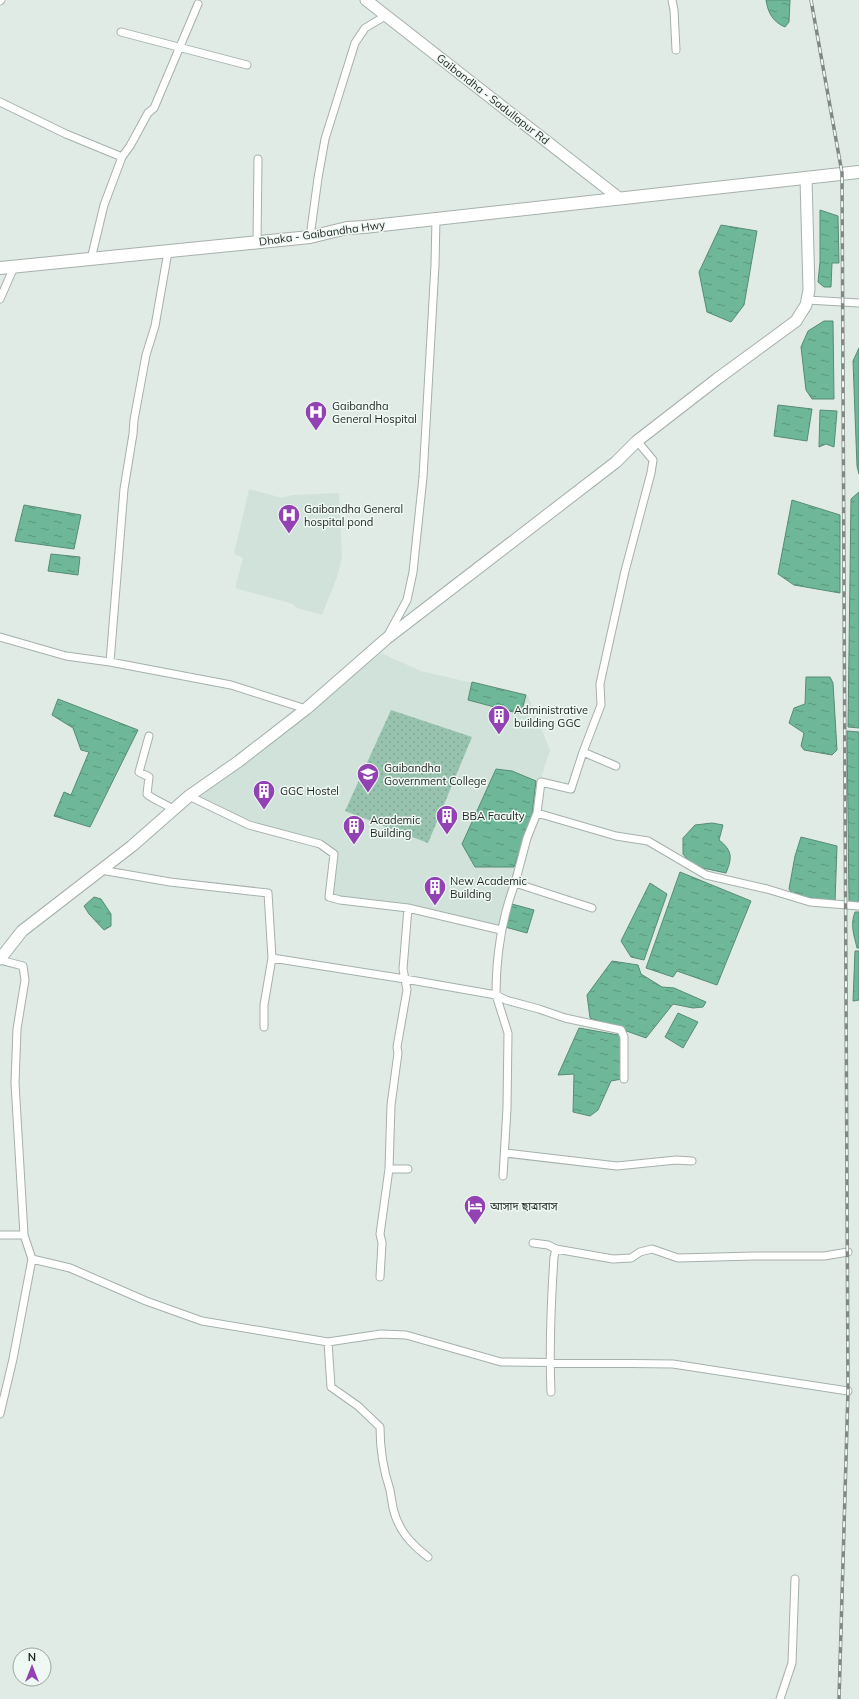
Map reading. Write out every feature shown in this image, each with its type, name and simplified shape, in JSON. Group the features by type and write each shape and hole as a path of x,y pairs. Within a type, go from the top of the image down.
{"main road":[{"name":"Gaibandha - Sadullapur Rd","path":"366,0 619,198"},
{"name":"Dhaka - Gaibandha Hwy","path":"0,268 310,237 347,228 859,172"},
{"path":"0,960 22,931 132,846 189,796 239,761 306,709 386,639 616,462 637,441 717,379 796,321 806,305 809,290 806,179"}],"street":[{"path":"672,0 676,50"},
{"path":"91,259 104,205 122,157 130,146 148,113 154,108 198,4"},
{"path":"310,237 325,139 355,42 365,28 387,15"},
{"path":"121,32 247,66"},
{"path":"0,102 66,134 122,157"},
{"path":"257,242 258,159"},
{"path":"386,639 407,600 413,572 423,477 436,265 436,219"},
{"path":"110,662 124,489 134,434 134,420 146,355 154,326 168,252"},
{"path":"0,299 14,267"},
{"path":"807,300 859,303"},
{"path":"503,1176 507,1108 508,1033 496,995 496,964 500,930 527,838 537,813 541,782 571,789 601,705 600,684 625,571 651,473 653,460 637,441"},
{"path":"0,637 66,656 110,662 231,685 306,709"},
{"path":"149,736 140,772 149,777 147,794 174,810"},
{"path":"583,752 616,766"},
{"path":"189,796 249,825 320,844 334,854 329,897 340,900 408,908 500,930"},
{"path":"537,813 616,836 648,840 706,875 767,889 810,902 859,906"},
{"path":"101,870 170,882 268,893 272,958 264,1005 264,1027"},
{"path":"515,883 592,908"},
{"path":"380,1277 382,1243 380,1234 389,1169 391,1105 398,1053 397,1047 407,990 403,969 408,908"},
{"path":"272,958 496,995 506,1000 565,1018 621,1030 624,1037 624,1079"},
{"path":"0,960 23,966 25,980 17,1029 15,1083 24,1235 32,1259 13,1359 0,1414"},
{"path":"505,1153 617,1166 676,1160 692,1161"},
{"path":"389,1169 408,1169"},
{"path":"0,1235 24,1235"},
{"path":"533,1242 548,1245 556,1249 613,1259 631,1258 640,1252 652,1249 678,1258 824,1256 848,1252"},
{"path":"551,1392 550,1312 554,1257 556,1249"},
{"path":"32,1259 70,1268 146,1301 202,1321 328,1342 381,1334 406,1335 501,1362 673,1364 848,1391"},
{"path":"328,1342 331,1387 358,1406 380,1427 380,1450 393,1509 398,1524 413,1546 428,1556"},
{"path":"780,1699 792,1663 795,1579"}],"shaded area":[{"name":"Gaibandha General hospital pond","path":"249,489 282,498 292,495 339,493 342,558 337,577 322,615 297,608 293,604 235,588 243,558 234,554"},
{"name":"Gaibandha Government College","path":"381,653 421,671 528,696 550,750 537,790 500,930 330,896 334,854 195,798 308,712"},
{"path":"391,710 472,737 428,843 345,811"}],"water":[{"path":"766,0 790,0 789,22 785,27 774,20 768,9"},
{"path":"820,210 838,216 839,263 832,263 831,287 824,287 818,282 820,262"},
{"path":"721,225 757,231 744,305 731,322 707,312 699,272"},
{"path":"824,321 833,321 834,399 812,399 806,390 801,347 808,331"},
{"path":"859,348 859,474 857,466 853,361"},
{"path":"778,405 812,409 807,441 774,436"},
{"path":"820,410 837,411 834,447 826,444 819,447"},
{"path":"859,492 859,728 848,727 851,499"},
{"path":"792,500 840,515 840,593 794,585 778,574"},
{"path":"24,505 81,515 74,549 15,541"},
{"path":"51,554 80,557 78,575 48,571"},
{"path":"806,677 830,677 833,683 837,750 832,755 804,750 801,746 804,733 789,723 794,708 805,704"},
{"path":"472,682 526,695 521,714 468,700"},
{"path":"58,699 138,730 90,827 54,816 64,792 71,795 89,752 81,750 73,728 52,715"},
{"path":"847,731 859,732 859,902 849,902"},
{"path":"496,769 512,771 536,781 532,815 514,867 475,867 462,844"},
{"path":"712,823 723,825 719,840 727,848 730,855 726,873 693,866 683,854 683,838 695,825"},
{"path":"801,837 837,846 835,902 793,895 789,889 795,856"},
{"path":"680,872 751,901 717,985 677,971 673,977 646,968"},
{"path":"650,883 667,894 644,960 631,957 621,941"},
{"path":"94,897 101,899 111,914 111,926 104,930 89,914 84,906"},
{"path":"512,904 534,910 527,933 505,927"},
{"path":"855,912 859,912 859,948 857,948 853,930"},
{"path":"855,951 859,951 859,1000 853,1001"},
{"path":"612,961 638,965 641,974 662,987 674,988 706,1002 703,1007 693,1008 673,1004 646,1038 590,1018 587,995"},
{"path":"678,1013 698,1022 683,1048 665,1037"},
{"path":"579,1028 624,1036 622,1079 611,1081 598,1110 590,1116 573,1112 574,1074 558,1075"}],"railway":[{"path":"811,0 842,173 848,1391 839,1699"}],"place":[{"name":"Gaibandha General Hospital","path":"316,432"},
{"name":"Gaibandha General hospital pond","path":"289,534"},
{"name":"Administrative building GGC","path":"499,736"},
{"name":"Gaibandha Government College","path":"368,794"},
{"name":"GGC Hostel","path":"264,810"},
{"name":"BBA Faculty","path":"447,836"},
{"name":"Academic Building","path":"354,846"},
{"name":"New Academic Building","path":"435,906"},
{"name":"আসাদ ছাত্রাবাস","path":"475,1226"}]}
